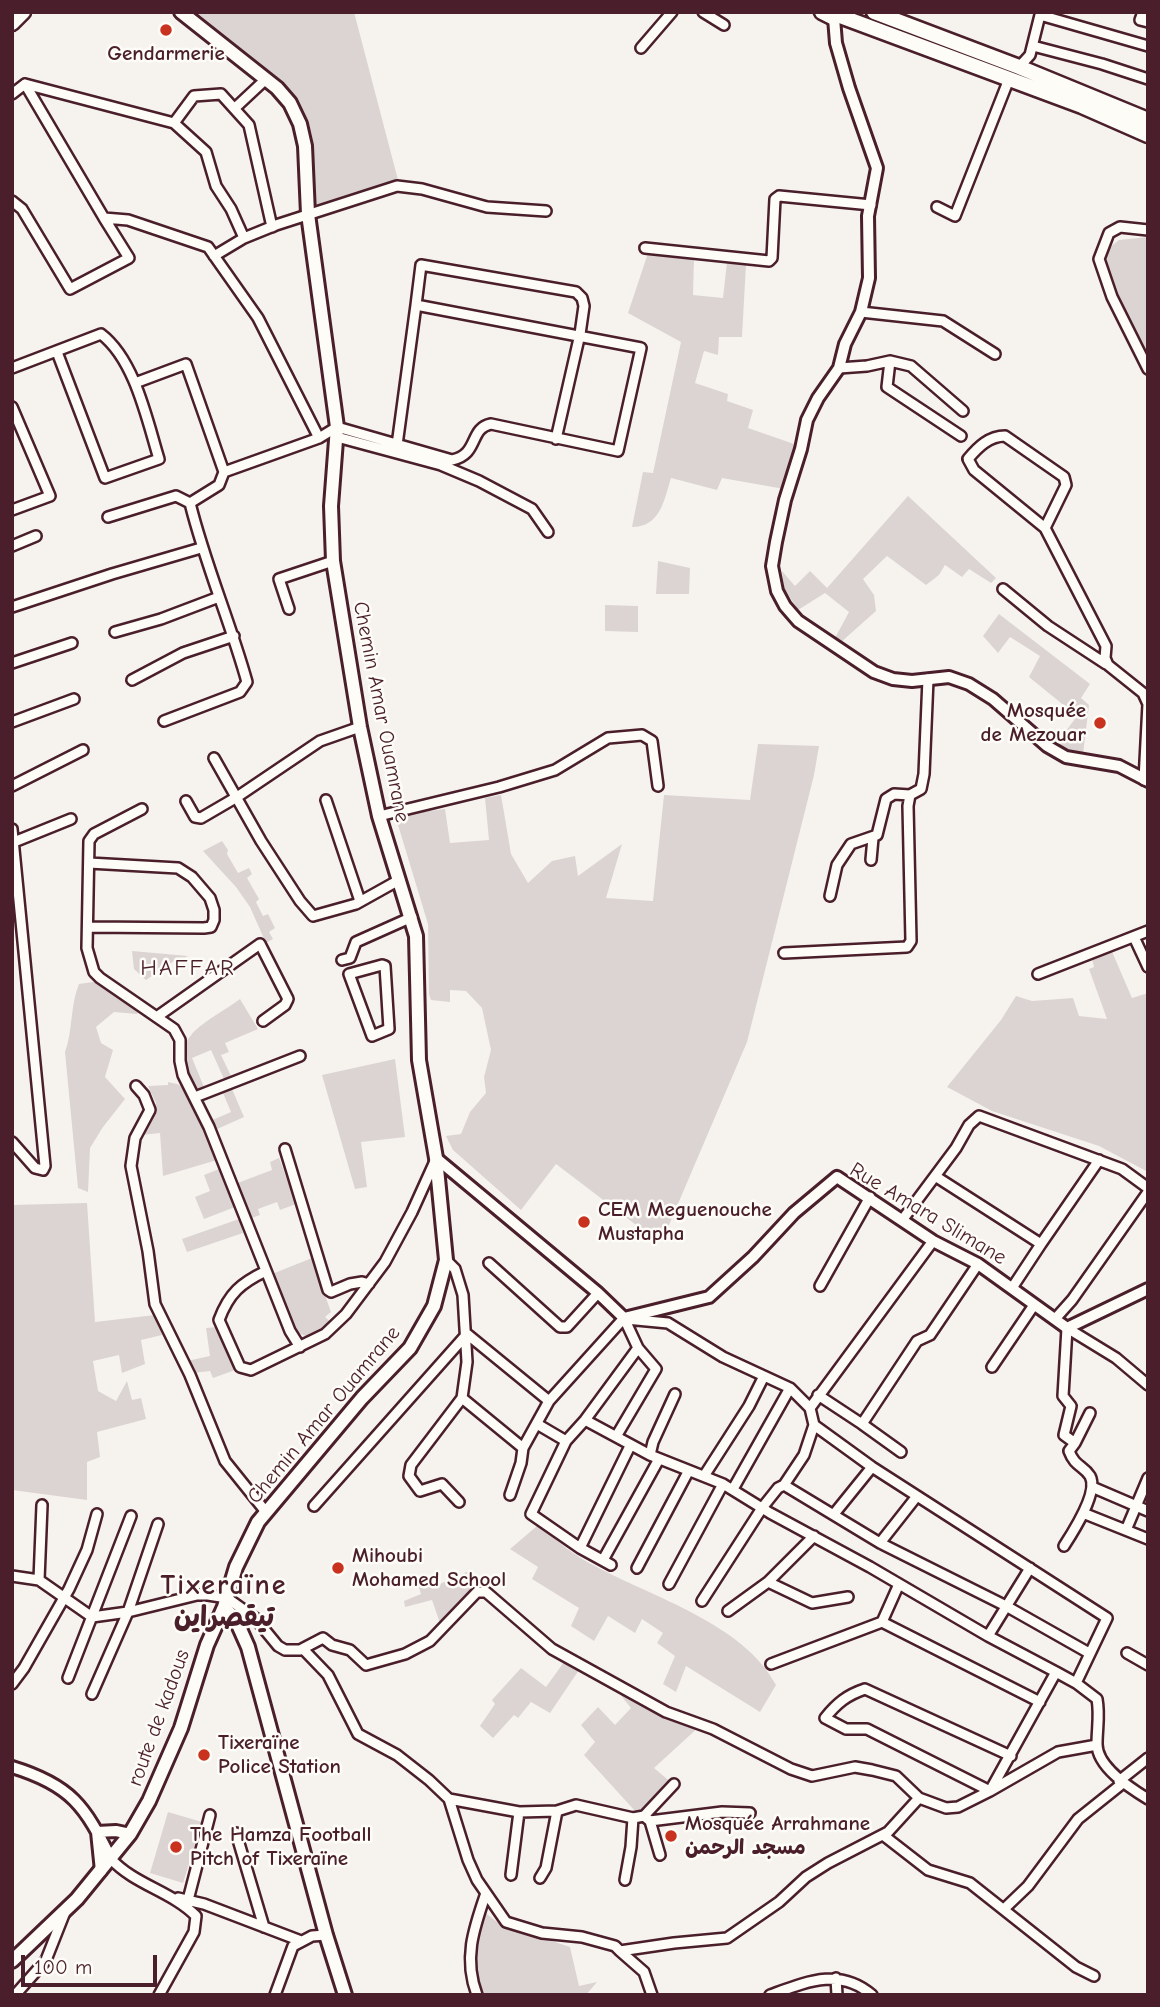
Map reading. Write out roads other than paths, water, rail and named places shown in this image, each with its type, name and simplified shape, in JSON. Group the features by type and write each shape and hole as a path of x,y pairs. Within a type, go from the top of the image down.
{"highway":[{"path":"12,23 23,12"},
{"path":"874,12 1148,120"},
{"path":"835,15 1082,106 1148,135"}],"main road":[{"name":"Chemin Amar Ouamrane","path":"181,12 266,79 290,103 300,124 305,146 307,214 337,432 331,506 333,561 360,727 379,816 416,936 419,1060 436,1158 446,1260 434,1306 410,1348 362,1398 258,1522 244,1550 225,1603"},
{"name":"route de kadous","path":"12,1961 66,1910 102,1871 130,1834 149,1801 181,1728 206,1645 225,1603"},
{"path":"225,1603 248,1647 326,1936 345,1995"}],"street":[{"path":"641,48 671,12"},
{"path":"703,12 724,25"},
{"path":"1143,12 1140,20 1148,22"},
{"path":"1019,67 1030,55 1040,15 1044,14 1148,46"},
{"path":"835,15 836,43 877,168 868,216 869,278 861,312 845,344 839,368 818,398 807,420 776,542 772,566 776,591 798,621 874,672 893,680 949,677 969,684 993,699 1047,746 1066,757 1119,766 1146,780 1148,704 1143,693 1108,665 1048,626 1003,589"},
{"path":"1032,47 1102,64 1148,79"},
{"path":"235,108 266,79"},
{"path":"937,207 955,216 1009,79"},
{"path":"12,94 25,85 174,123 206,152 216,186 231,209 244,238"},
{"path":"12,201 22,209 69,289 129,258 25,85"},
{"path":"174,123 194,96 221,94 248,125 272,226 276,225"},
{"path":"214,256 244,238 276,225 397,186 422,189 487,207 546,211"},
{"path":"646,248 769,261 772,258 775,199 779,196 871,205"},
{"path":"104,218 128,220 208,247 258,318 319,438"},
{"path":"1148,230 1120,228 1109,233 1099,258 1112,297 1148,369"},
{"path":"397,445 421,265 576,292 582,298 584,306 580,334 556,439"},
{"path":"224,472 337,432 453,460 470,450 482,425 491,424 618,451 641,348 580,334 416,305"},
{"path":"861,312 943,321 995,354"},
{"path":"12,368 101,334 114,344 135,383 159,459 105,478 57,352"},
{"path":"839,368 867,366 890,360 911,366 962,411"},
{"path":"890,360 887,387 961,436"},
{"path":"135,383 186,364 224,472 219,485 190,503"},
{"path":"12,407 50,496 12,510"},
{"path":"337,432 441,464 479,481 532,509 548,532"},
{"path":"1045,528 1066,485 1065,477 1005,436 996,436 977,447 968,459 974,470 1045,528 1106,646 1105,658 1108,665"},
{"path":"108,517 176,496 190,503 201,548 234,636 247,682 240,692 164,721"},
{"path":"12,546 36,537"},
{"path":"12,607 201,548"},
{"path":"289,609 279,579 333,561"},
{"path":"115,632 161,619 219,597"},
{"path":"132,680 183,653 234,636"},
{"path":"12,663 72,643"},
{"path":"830,896 835,873 851,844 877,835 881,828 886,799 894,794 910,796 921,789 928,679"},
{"path":"12,722 74,699"},
{"path":"186,801 195,817 201,818 320,741 360,727"},
{"path":"379,816 499,787 555,770 608,738 642,735 652,741 658,786"},
{"path":"12,786 83,750"},
{"path":"214,758 261,841 300,901 313,916 360,901 399,880"},
{"path":"784,953 906,947 911,942 910,796"},
{"path":"326,800 360,901"},
{"path":"142,809 90,837 87,948 94,972 174,1029 180,1040 183,1075 224,1164 289,1331 300,1347"},
{"path":"12,1142 35,1168 43,1170 45,1166 15,887 13,835 71,819"},
{"path":"871,860 873,838"},
{"path":"88,927 204,928 211,927 214,920 210,898 192,877 178,868 89,863"},
{"path":"342,960 349,958 356,942 412,917"},
{"path":"1038,974 1148,931"},
{"path":"1134,936 1148,967"},
{"path":"158,1016 260,944 288,999 285,1005 263,1021"},
{"path":"385,966 387,1031 369,1034 349,974 385,966"},
{"path":"195,1097 299,1056"},
{"path":"136,1086 148,1101 149,1110 135,1138 131,1166 148,1251 155,1304 190,1375 225,1461 266,1511"},
{"path":"903,1219 956,1148 969,1125 979,1116 1122,1169 1148,1190 1072,1300 1055,1319"},
{"path":"285,1149 328,1290 331,1292 362,1282 369,1284"},
{"path":"266,1271 243,1282 224,1306 219,1320 240,1367 244,1370 251,1370 330,1330 385,1262 412,1213 436,1158 598,1293 624,1318 638,1348 656,1369 617,1435"},
{"path":"1012,1288 1099,1160"},
{"path":"935,1176 1041,1244"},
{"name":"Rue Amara Slimane","path":"624,1318 709,1297 753,1257 794,1213 838,1177 933,1241 978,1264 1067,1328"},
{"path":"820,1286 870,1197"},
{"path":"810,1408 933,1241"},
{"path":"446,1260 455,1269 463,1296 467,1362 462,1398 411,1465 409,1476 420,1491 442,1484 459,1502"},
{"path":"489,1263 560,1327 566,1327 598,1293"},
{"path":"862,1424 917,1341 930,1335 978,1264"},
{"path":"1067,1328 1148,1289"},
{"path":"992,1367 1034,1305"},
{"path":"624,1318 668,1323 723,1357 790,1388 810,1408 814,1425 804,1455 784,1485 778,1488 762,1508 702,1601"},
{"path":"510,1495 523,1448 549,1401 624,1318"},
{"path":"1067,1328 1116,1358 1148,1385"},
{"path":"1067,1328 1063,1396 1071,1406 1064,1435 1075,1443"},
{"path":"467,1335 549,1401"},
{"path":"313,1506 467,1335"},
{"path":"638,1348 585,1420 566,1441 531,1514 580,1548 607,1562 654,1457 653,1442 675,1394"},
{"path":"704,1476 749,1406 764,1376"},
{"path":"733,1489 790,1388"},
{"path":"818,1395 901,1452"},
{"path":"462,1398 523,1448"},
{"path":"1065,1546 1083,1513 1093,1487 1090,1475 1073,1462 1069,1451 1090,1413"},
{"path":"585,1420 654,1457 723,1483 762,1508 1076,1683 1097,1699 1100,1716 1098,1751 1121,1782 1148,1799"},
{"path":"537,1424 566,1441"},
{"path":"814,1425 872,1467 1107,1618 1076,1683"},
{"path":"580,1548 630,1446"},
{"path":"834,1514 872,1467"},
{"path":"637,1568 688,1472"},
{"path":"1126,1530 1148,1478"},
{"path":"668,1584 723,1483"},
{"path":"784,1485 880,1543 1006,1606 1090,1653"},
{"path":"1093,1487 1148,1511"},
{"path":"880,1543 918,1496"},
{"path":"39,1580 42,1505"},
{"path":"1083,1513 1148,1539"},
{"path":"12,1684 24,1668 88,1550 97,1514"},
{"path":"68,1678 131,1516"},
{"path":"92,1694 128,1612 158,1524"},
{"path":"728,1611 768,1582 814,1536"},
{"path":"988,1636 1030,1568"},
{"path":"12,1576 39,1580 92,1617 128,1612 197,1595 225,1603 255,1618 278,1646 292,1652 323,1638 332,1645 350,1650 366,1665 405,1654 430,1642 477,1592 486,1592 552,1649 666,1713 712,1728 791,1769 812,1776 855,1767 896,1776 919,1798 946,1808 958,1807 1058,1752 1097,1745"},
{"path":"768,1582 812,1603 848,1597"},
{"path":"771,1664 882,1622 900,1584"},
{"path":"882,1622 1040,1702"},
{"path":"303,1649 328,1675 359,1734 397,1755 449,1799 468,1860 485,1893 506,1922 542,1933 582,1937 615,1945 644,1972 652,1995"},
{"path":"1126,1653 1148,1665"},
{"path":"990,1791 1056,1672"},
{"path":"990,1791 867,1729 846,1729 825,1718 837,1703 850,1694 865,1689 1011,1756"},
{"path":"1004,1909 1028,1886 1078,1819 1148,1758"},
{"path":"12,1767 50,1781 69,1793 97,1832 111,1860 124,1873 173,1898 196,1916 194,1932 159,1995"},
{"path":"647,1819 674,1784"},
{"path":"620,1951 674,1942 727,1938 779,1902 806,1877 883,1835 919,1798"},
{"path":"449,1799 519,1812 557,1811 576,1805 647,1819 722,1812 750,1813"},
{"path":"540,1878 546,1868 557,1811"},
{"path":"511,1875 519,1812"},
{"path":"188,1900 210,1815"},
{"path":"625,1880 633,1818"},
{"path":"647,1819 660,1855"},
{"path":"97,1832 116,1831 130,1834"},
{"path":"97,1832 102,1871"},
{"path":"236,1833 264,1927"},
{"path":"883,1835 928,1870 970,1883 1076,1967 1094,1976"},
{"path":"477,1995 471,1980 469,1962 471,1937 485,1893"},
{"path":"173,1898 188,1900 301,1941"},
{"path":"15,1995 46,1960 66,1910"},
{"path":"275,1995 293,1946 312,1936 326,1936"},
{"path":"836,1978 837,1995"},
{"path":"770,1995 808,1982 836,1978 860,1984 872,1995"}],"place":[{"name":"Gendarmerie","path":"166,30"},
{"name":"Mosquée de Mezouar","path":"1100,723"},
{"name":"CEM Meguenouche Mustapha","path":"584,1222"},
{"name":"Mihoubi Mohamed School","path":"338,1568"},
{"name":"Tixeraïne Police Station","path":"204,1755"},
{"name":"Mosquée Arrahmane مسجد الرحمن","path":"671,1836"},
{"name":"The Hamza Football Pitch of Tixeraïne","path":"176,1847"}],"district":[{"name":"HAFFAR","path":"188,968"},
{"name":"Tixeraïne تيقصراين","path":"224,1602"}]}
